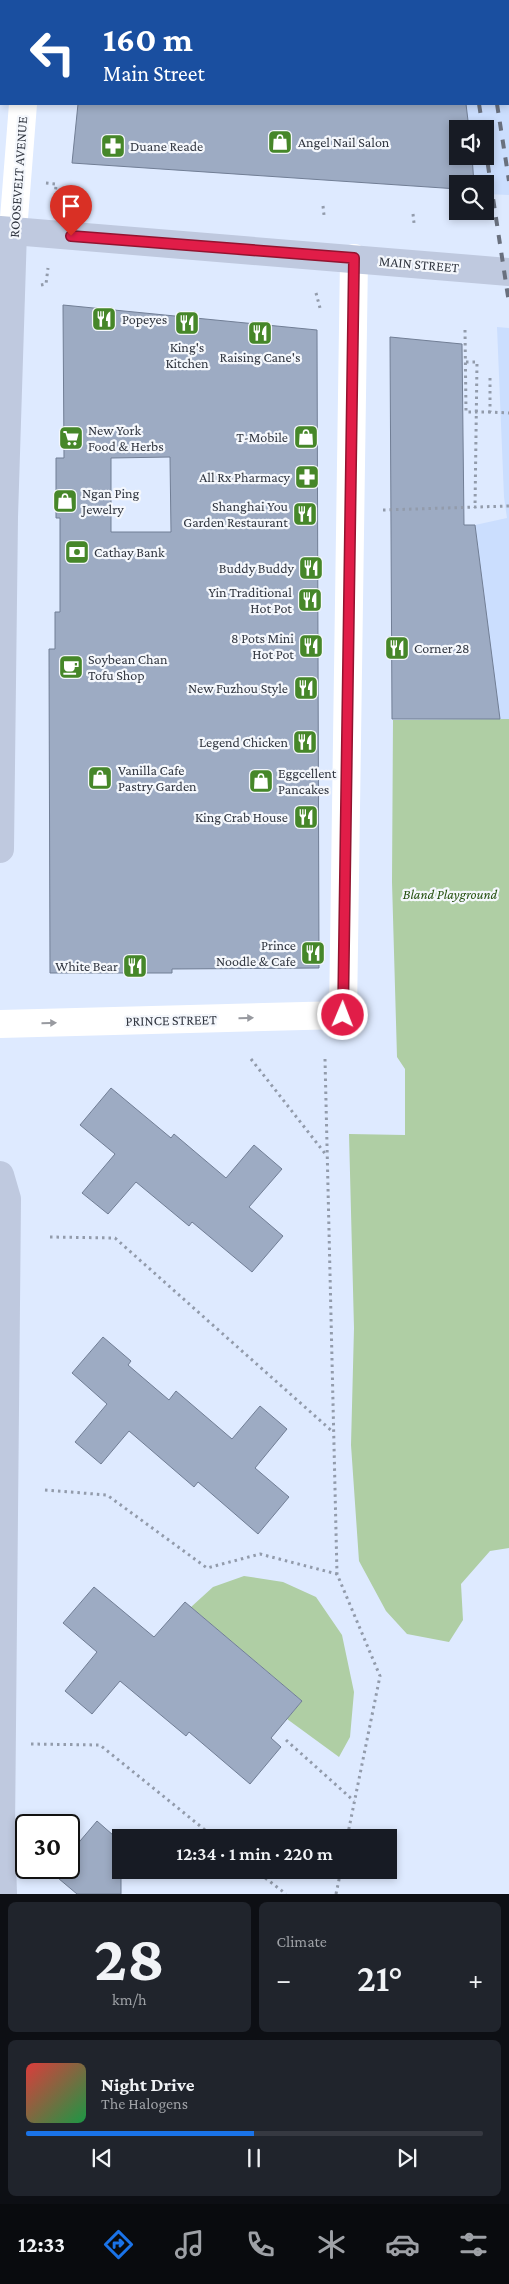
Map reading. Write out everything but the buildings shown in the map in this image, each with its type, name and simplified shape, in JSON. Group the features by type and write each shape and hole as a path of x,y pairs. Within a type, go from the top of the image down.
{"main road":[{"name":"MAIN STREET","path":"7,231 509,272"},
{"name":"ROOSEVELT AVENUE","path":"0,849 7,231"},
{"path":"0,1175 8,1199 1,1832 3,1894"}],"street":[{"name":"ROOSEVELT AVENUE","path":"7,231 23,105"},
{"name":"PRINCE STREET","path":"0,1024 343,1015 354,258"}],"path":[{"path":"42,182 56,184 55,201"},
{"path":"323,206 324,215"},
{"path":"413,214 414,223"},
{"path":"316,293 320,308 326,309"},
{"path":"465,330 466,412 509,413"},
{"path":"466,362 477,362 475,508"},
{"path":"490,378 490,412"},
{"path":"383,510 509,506"},
{"path":"251,1059 327,1157"},
{"path":"325,1060 337,1574 380,1676 349,1829"},
{"path":"50,1237 115,1238 333,1432"},
{"path":"44,1490 108,1495 207,1568 260,1554 337,1574"},
{"path":"286,1740 354,1801"},
{"path":"30,1744 100,1744 204,1829"},
{"path":"267,1879 286,1894"},
{"path":"336,1894 339,1879"}],"shaded area":[{"path":"466,105 509,105 509,195 494,194 494,175 473,175 473,165 494,165 494,120 468,120"},
{"path":"497,327 509,328 509,719 500,719 475,525 507,518 504,497"}],"green space":[{"name":"Bland Playground","path":"509,719 509,1548 490,1551 461,1584 463,1620 449,1642 407,1634 386,1611 359,1561 351,1445 354,1328 349,1134 405,1135 405,1069 397,1057 392,882 393,720"},
{"path":"244,1576 283,1582 316,1597 342,1635 354,1692 350,1737 339,1757 287,1719 302,1701 191,1607 213,1587"}],"railway":[{"path":"479,105 482,120"},
{"path":"497,105 509,181"},
{"path":"488,165 509,303"}],"place":[{"name":"Angel Nail Salon","path":"280,142"},
{"name":"Duane Reade","path":"113,146"},
{"name":"Popeyes","path":"104,319"},
{"name":"King's Kitchen","path":"187,323"},
{"name":"Raising Cane's","path":"260,333"},
{"name":"T-Mobile","path":"306,437"},
{"name":"New York Food & Herbs","path":"71,438"},
{"name":"All Rx Pharmacy","path":"307,477"},
{"name":"Ngan Ping Jewelry","path":"65,501"},
{"name":"Shanghai You Garden Restaurant","path":"305,514"},
{"name":"Cathay Bank","path":"77,552"},
{"name":"Buddy Buddy","path":"311,568"},
{"name":"Yin Traditional Hot Pot","path":"310,600"},
{"name":"8 Pots Mini Hot Pot","path":"311,646"},
{"name":"Corner 28","path":"397,648"},
{"name":"Soybean Chan Tofu Shop","path":"71,667"},
{"name":"New Fuzhou Style","path":"306,688"},
{"name":"Legend Chicken","path":"305,742"},
{"name":"Vanilla Cafe Pastry Garden","path":"100,778"},
{"name":"Eggcellent Pancakes","path":"261,781"},
{"name":"King Crab House","path":"306,817"},
{"name":"Prince Noodle & Cafe","path":"313,953"},
{"name":"White Bear","path":"135,966"}],"route":[{"path":"71,236 354,258 343,1015"}]}
